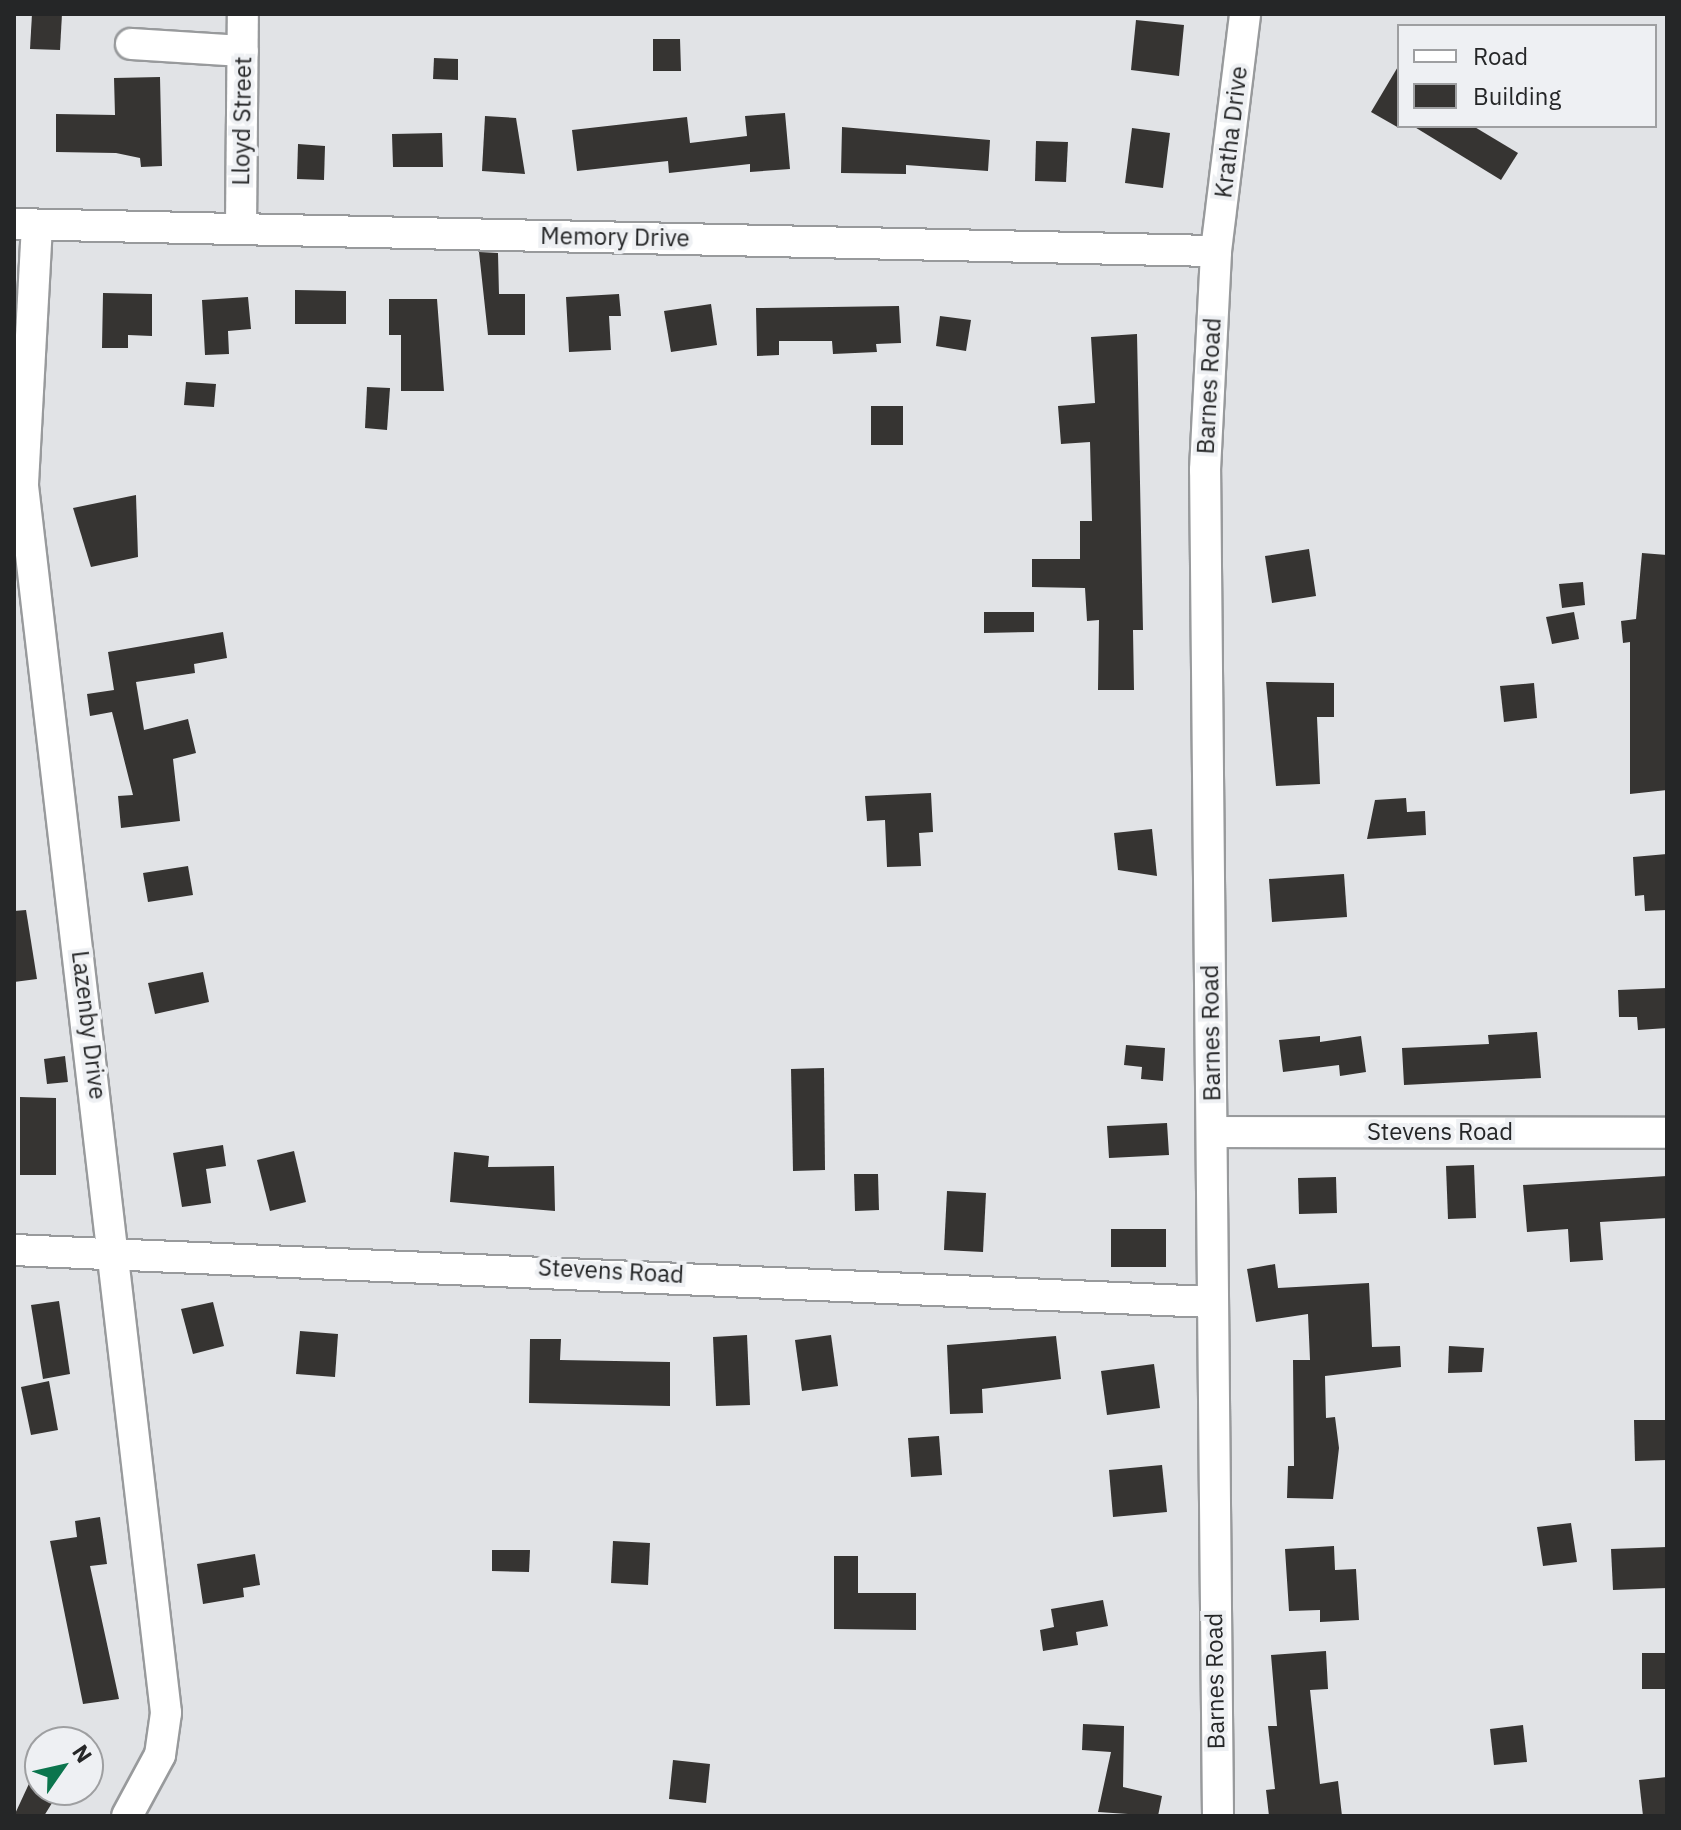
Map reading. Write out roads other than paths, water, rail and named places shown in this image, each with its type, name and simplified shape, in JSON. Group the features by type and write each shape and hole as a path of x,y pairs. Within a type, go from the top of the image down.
{"street":[{"name":"Lloyd Street","path":"241,228 243,14"},
{"name":"Kratha Drive","path":"1216,251 1245,14"},
{"path":"131,44 243,51"},
{"name":"Memory Drive","path":"26,225 1216,251"},
{"name":"Lazenby Drive","path":"26,225 23,486 118,1253 166,1713 160,1755 127,1816"},
{"name":"Barnes Road","path":"1216,251 1205,470 1213,1132 1208,1302 1218,1816"},
{"name":"Stevens Road","path":"1213,1132 1667,1133"},
{"name":"Stevens Road","path":"14,1250 1208,1302"}]}
